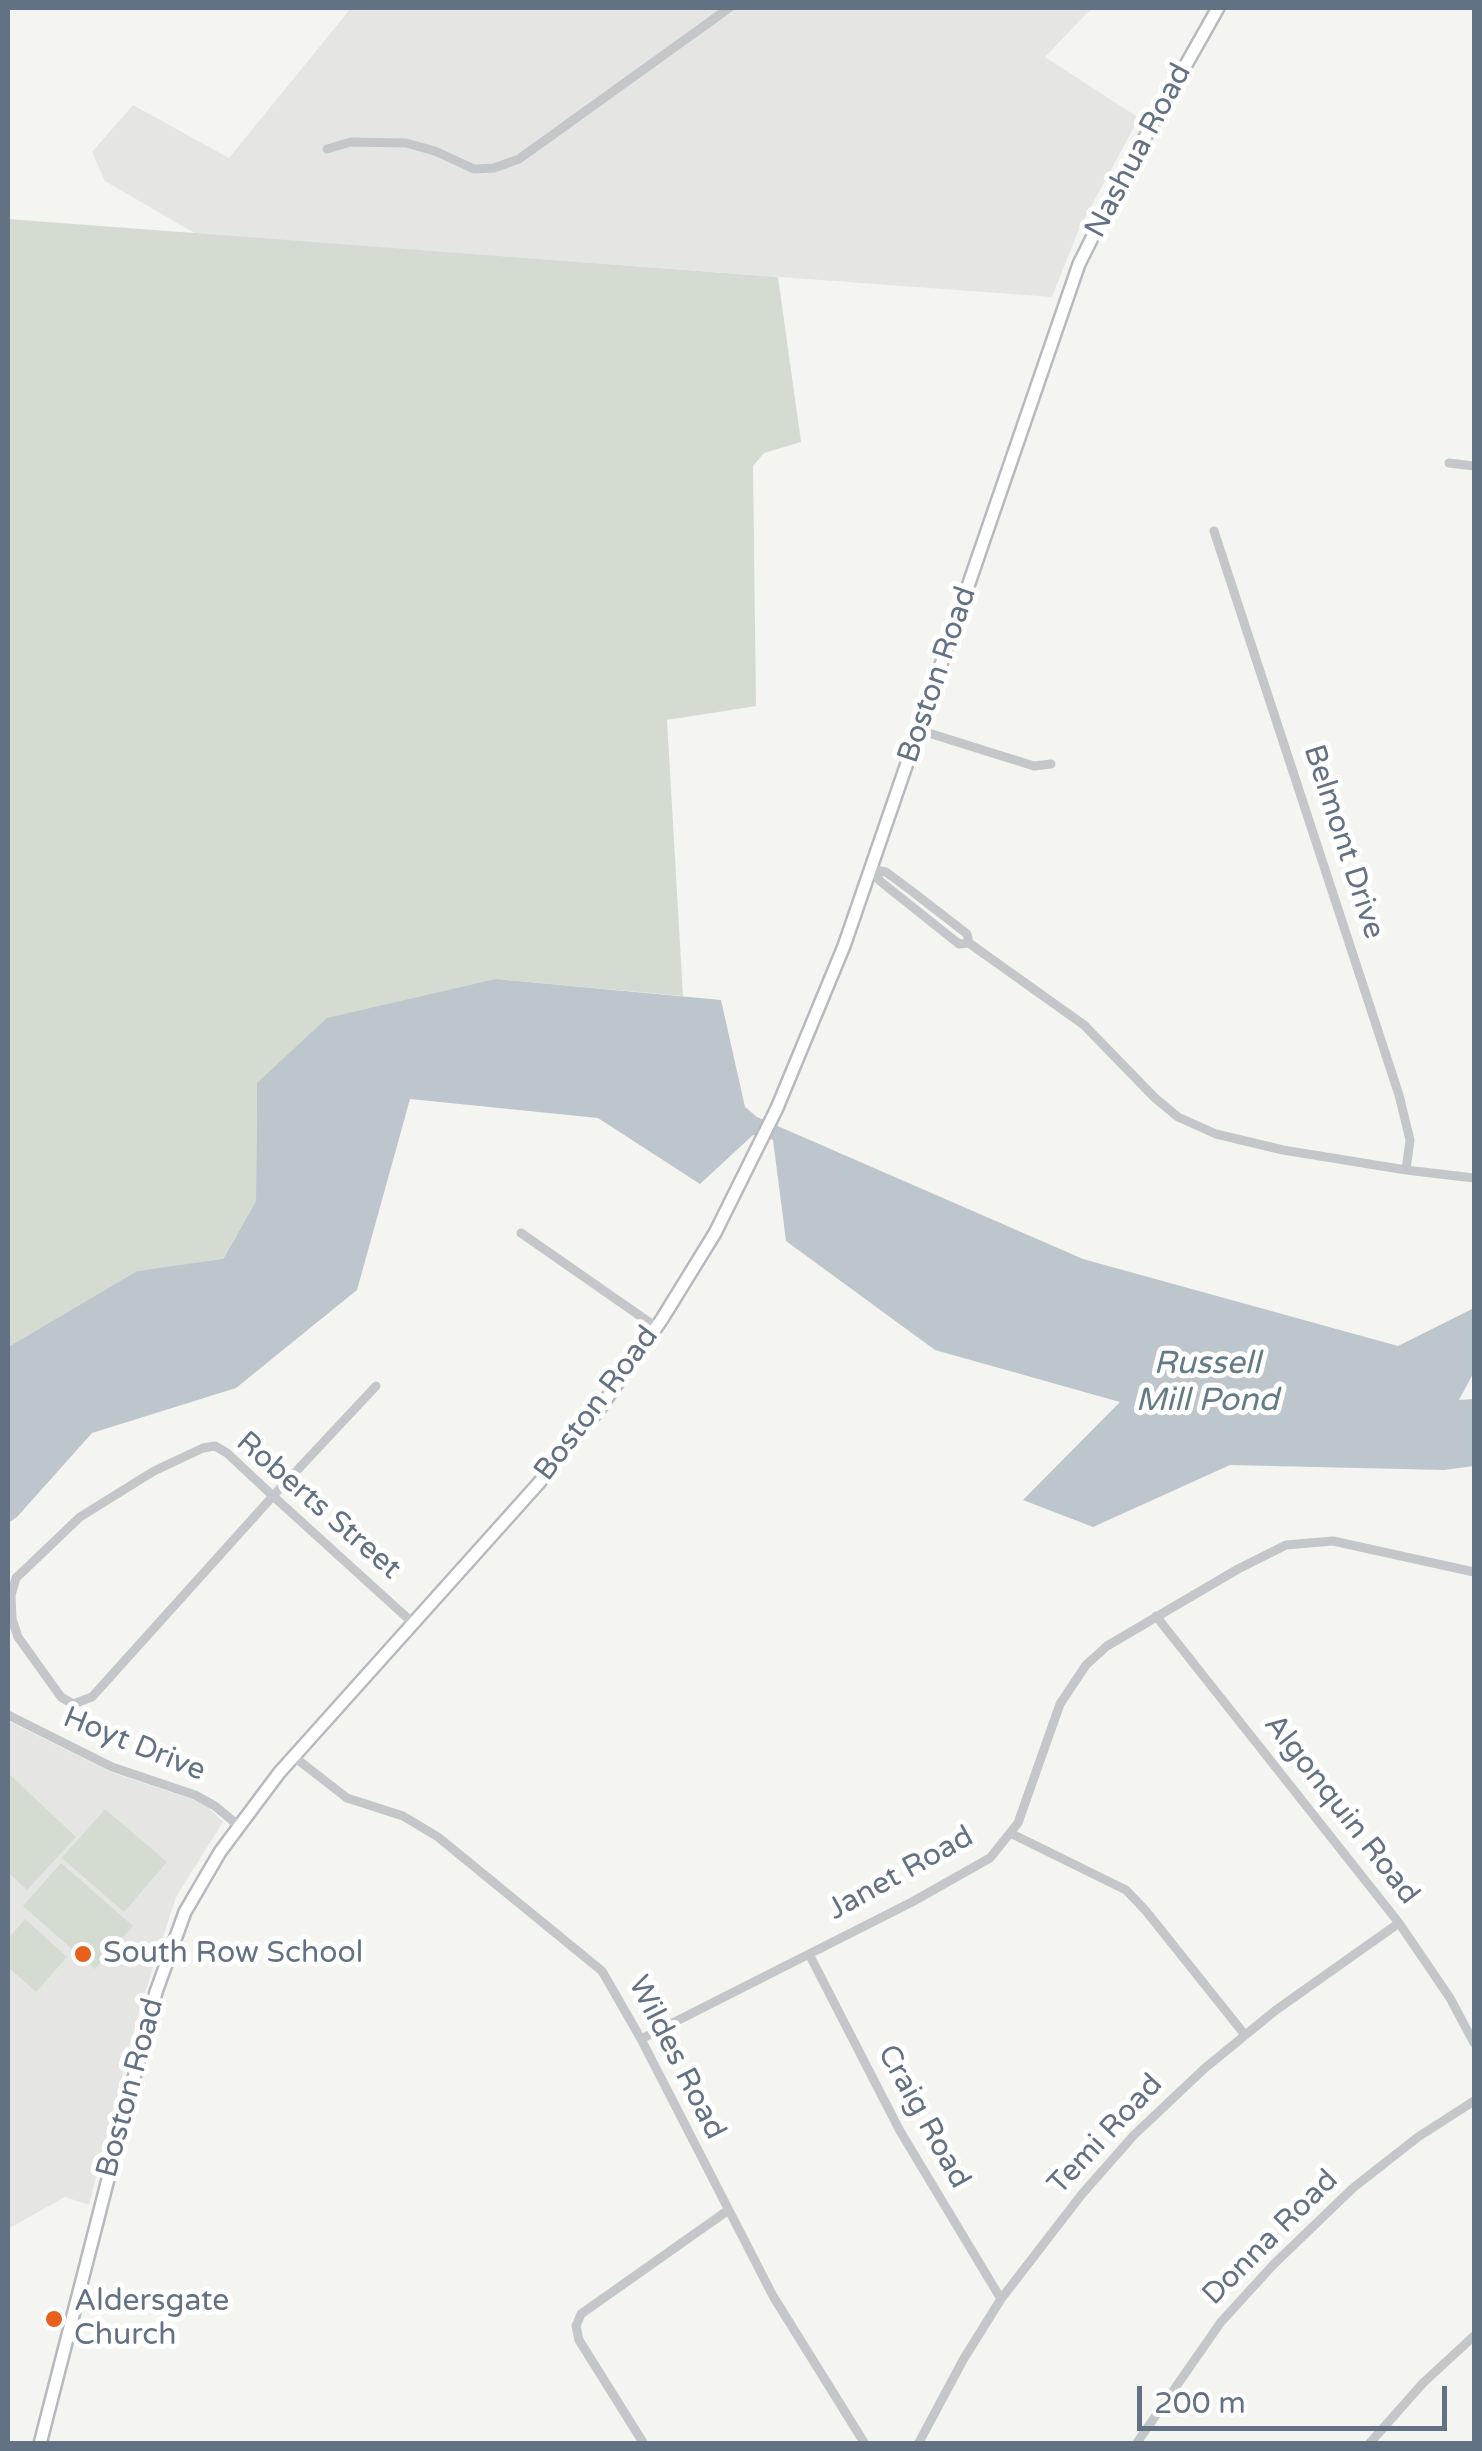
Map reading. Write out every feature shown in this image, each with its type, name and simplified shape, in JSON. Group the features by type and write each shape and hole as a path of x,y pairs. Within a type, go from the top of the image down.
{"main road":[{"name":"Nashua Road","path":"1066,298 1121,180 1218,8"},
{"name":"Boston Road","path":"40,2444 156,1992 185,1912 200,1881 293,1756 414,1624 600,1408 715,1232 816,1019 1066,298"}],"street":[{"path":"328,149 351,142 406,144 435,151 474,169 494,168 519,159 729,8"},
{"path":"1449,463 1474,466"},
{"name":"Belmont Drive","path":"1214,532 1399,1095 1410,1140 1406,1170"},
{"path":"919,730 1034,766 1052,764"},
{"path":"871,869 886,872 967,934 970,943 1084,1024 1154,1098 1178,1117 1216,1134 1283,1150 1474,1178"},
{"path":"521,1234 656,1327"},
{"path":"274,1496 376,1386"},
{"name":"Roberts Street","path":"274,1496 92,1698 76,1703 61,1697 18,1637 12,1620 11,1595 16,1578 80,1517 154,1471 203,1448 215,1446 227,1453 414,1624"},
{"name":"Janet Road","path":"641,2039 955,1880 990,1858 1018,1823 1060,1704 1077,1678 1107,1646 1156,1616 1286,1545 1333,1542 1474,1572"},
{"name":"Algonquin Road","path":"1156,1616 1399,1924 1474,2043"},
{"name":"Hoyt Drive","path":"8,1715 112,1767 194,1796 239,1826"},
{"name":"Wildes Road","path":"293,1756 346,1798 403,1816 438,1837 602,1971 641,2039 772,2296 866,2444"},
{"path":"1010,1833 1126,1890 1245,2035"},
{"name":"Temi Road","path":"918,2444 1001,2300 1082,2194 1134,2135 1245,2035 1399,1924"},
{"name":"Craig Road","path":"809,1954 900,2131 1001,2300"},
{"path":"1464,2023 1474,2017"},
{"name":"Donna Road","path":"1136,2444 1222,2322 1274,2264 1353,2188 1418,2137 1474,2101"},
{"path":"644,2444 579,2340 576,2326 581,2314 727,2211"},
{"path":"1369,2444 1423,2383 1474,2336"}],"shaded area":[{"path":"351,8 1092,8 1045,57 1139,118 1079,229 1052,297 196,234 105,181 92,152 133,105 229,158"},
{"path":"8,219 778,277 801,442 764,453 753,466 756,706 667,720 683,996 496,979 257,1083 256,1201 222,1260 137,1271 8,1347"},
{"name":"South Row School","path":"8,1721 113,1773 204,1803 223,1822 176,1897 139,2012 89,2205 65,2197 8,2229"},
{"path":"8,1773 76,1837 27,1890 8,1872"},
{"path":"105,1809 167,1862 124,1912 62,1858"},
{"path":"61,1863 133,1926 95,1969 23,1906"},
{"path":"25,1919 67,1957 36,1992 8,1967 8,1939"}],"water":[{"name":"Russell Mill Pond","path":"496,979 721,1000 745,1107 757,1117 1083,1259 1398,1346 1474,1308 1474,1372 1459,1400 1474,1399 1474,1466 1444,1470 1230,1465 1093,1527 1023,1500 1120,1402 935,1350 786,1241 773,1140 753,1135 700,1184 598,1118 410,1099 357,1290 236,1388 92,1433 8,1523 8,1347 137,1271 223,1259 256,1201 257,1083 327,1018"}],"place":[{"name":"South Row School","path":"83,1954"},
{"name":"Aldersgate Church","path":"54,2319"}]}
